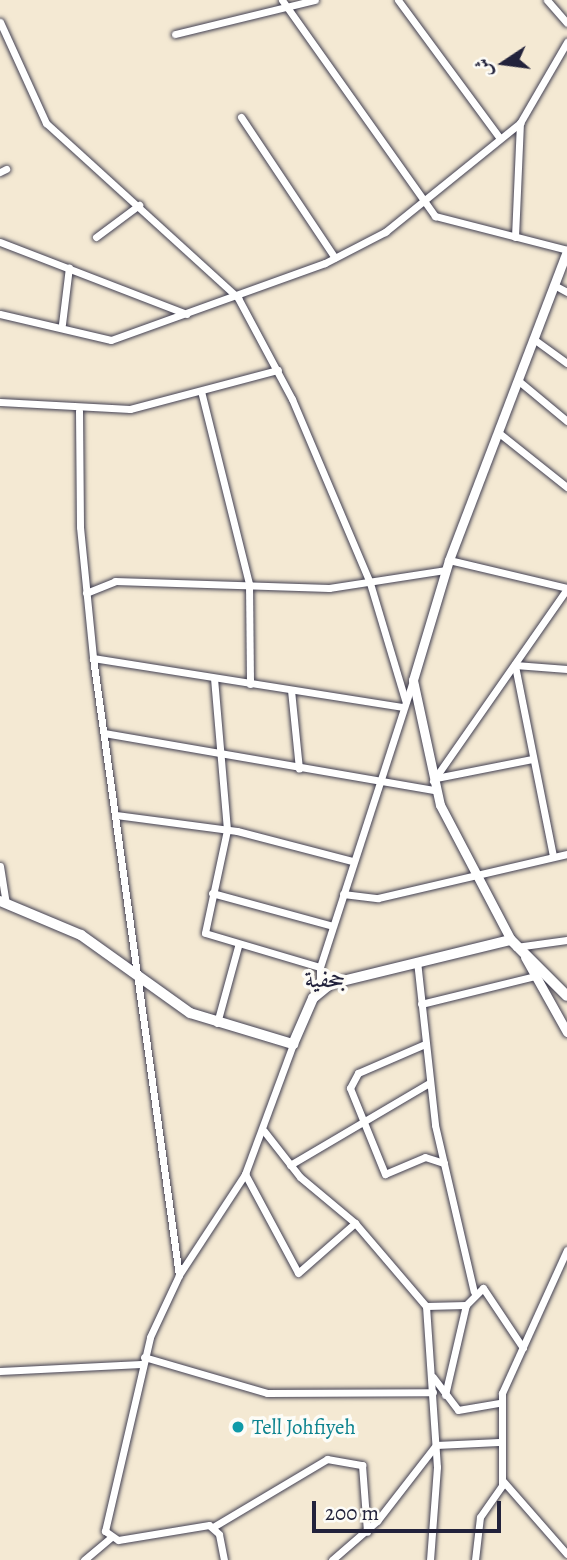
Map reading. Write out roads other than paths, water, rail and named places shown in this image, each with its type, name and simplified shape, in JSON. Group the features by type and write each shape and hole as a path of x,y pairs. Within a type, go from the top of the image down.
{"main road":[{"path":"3,901 80,935 178,1008 217,1023 293,1044 320,989 417,961 513,943 567,996"}],"street":[{"path":"174,34 285,3 315,0"},
{"path":"398,0 499,137"},
{"path":"547,0 567,23"},
{"path":"285,3 425,203 443,220 567,251 520,382 447,565 413,680 376,783 320,967 320,989"},
{"path":"0,22 45,121 238,298 278,370 370,583 404,704"},
{"path":"0,314 27,324 62,324 81,336 111,340 238,298 253,285 335,258 425,203 499,137 520,123 567,42"},
{"path":"241,117 335,258"},
{"path":"515,237 520,123"},
{"path":"96,237 139,205"},
{"path":"0,242 187,314"},
{"path":"62,324 69,267"},
{"path":"554,285 567,292"},
{"path":"535,340 567,363"},
{"path":"0,402 79,411 130,409 278,370"},
{"path":"520,382 567,421"},
{"path":"201,391 249,584 250,684"},
{"path":"79,411 86,593 93,658 179,1275"},
{"path":"499,433 567,487"},
{"path":"86,593 115,582 249,584 319,589 370,583 447,565 567,589 434,783"},
{"path":"93,658 250,684 404,704"},
{"path":"515,665 567,669"},
{"path":"515,665 553,856"},
{"path":"214,678 228,830 205,933 238,946 320,967"},
{"path":"413,680 434,783 474,874 513,943 567,940"},
{"path":"291,690 299,769"},
{"path":"104,733 376,783 434,783 533,759"},
{"path":"116,815 228,830 352,861"},
{"path":"343,894 378,898 567,854"},
{"path":"0,866 3,901"},
{"path":"212,893 333,926"},
{"path":"217,1023 238,946"},
{"path":"524,955 563,1016 567,1032"},
{"path":"417,961 429,1083 444,1163 474,1292 466,1305 445,1395"},
{"path":"421,1004 535,976"},
{"path":"110,1538 110,1504 142,1360 179,1275 245,1174 264,1131 293,1044"},
{"path":"425,1044 352,1079 362,1122 385,1174 425,1157 444,1163"},
{"path":"289,1165 429,1083"},
{"path":"264,1131 289,1165 355,1223 426,1306 436,1445 430,1560"},
{"path":"245,1174 298,1273 355,1223"},
{"path":"567,1250 499,1403 503,1481 567,1554"},
{"path":"474,1292 485,1290 523,1348"},
{"path":"426,1306 466,1305"},
{"path":"0,1371 142,1360 267,1393 433,1392"},
{"path":"432,1375 458,1410 499,1403"},
{"path":"332,1560 367,1532 436,1445 499,1442"},
{"path":"84,1560 110,1538 213,1527 327,1459 362,1465 367,1532"},
{"path":"475,1560 480,1517 503,1481"},
{"path":"213,1527 224,1560"}],"place":[{"name":"Tell Johfiyeh","path":"238,1427"}],"district":[{"name":"جحفية","path":"325,980"}]}
